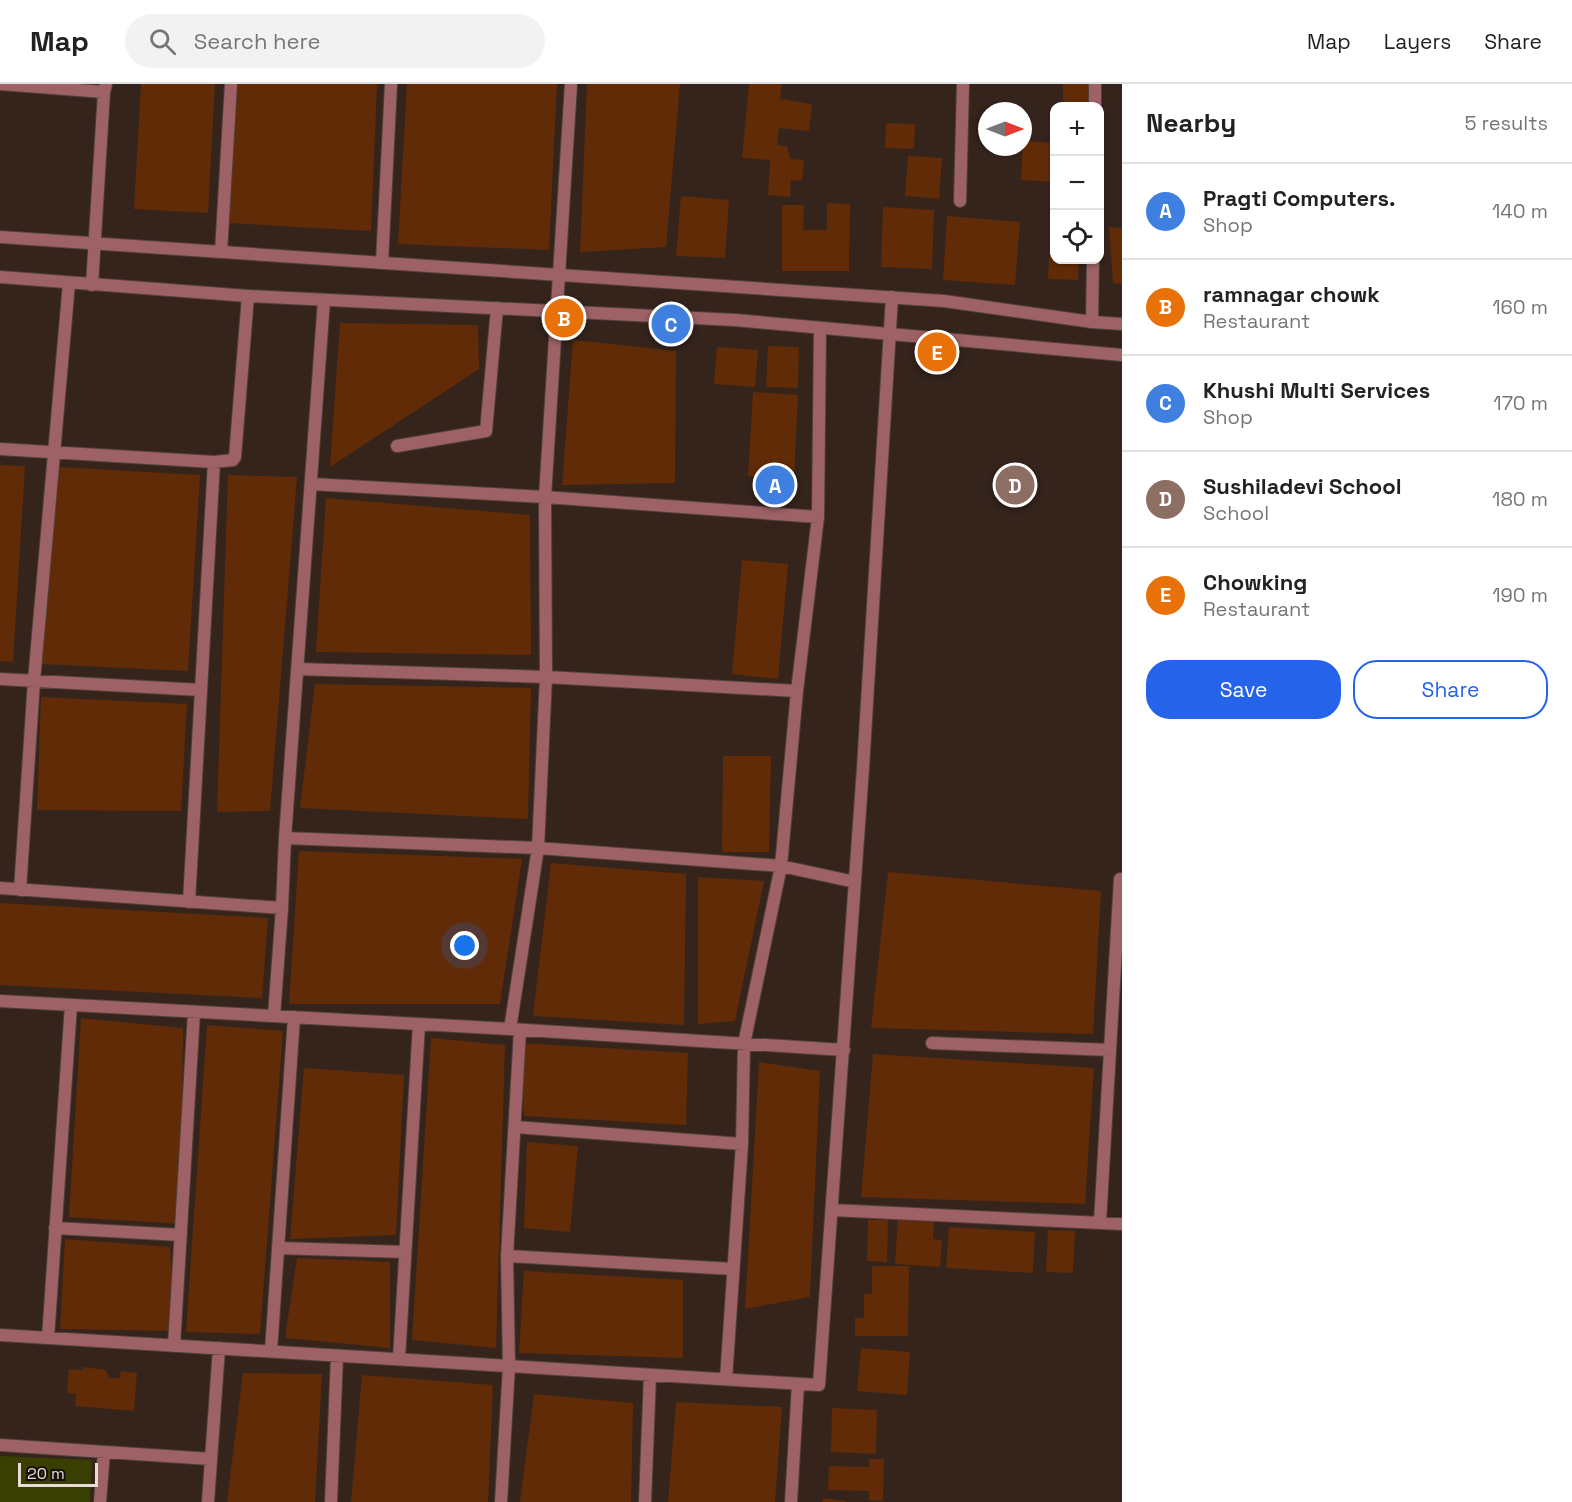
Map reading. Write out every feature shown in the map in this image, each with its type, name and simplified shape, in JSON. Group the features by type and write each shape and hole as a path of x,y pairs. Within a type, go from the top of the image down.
{"street":[{"path":"0,84 105,88 92,285"},
{"path":"221,252 231,84"},
{"path":"382,263 391,84"},
{"path":"501,1502 509,1366 507,1256 515,1127 515,1029 538,848 546,676 545,497 571,84"},
{"path":"960,201 963,84"},
{"path":"1095,84 1095,102"},
{"path":"0,237 944,301 1092,322 1122,324"},
{"path":"1092,322 1093,264"},
{"path":"0,277 248,296 735,320 1122,355"},
{"path":"20,890 34,681 69,283"},
{"path":"0,449 214,462 230,461 235,457 248,296"},
{"path":"0,1335 819,1385 844,1050 892,297"},
{"path":"274,1016 324,300"},
{"path":"397,446 486,431 497,308"},
{"path":"726,1379 742,1144 744,1044 781,866 797,691 818,517 820,328"},
{"path":"189,902 214,462"},
{"path":"311,484 545,497 818,517"},
{"path":"298,669 546,676 797,691"},
{"path":"0,679 201,690"},
{"path":"285,838 538,848 781,866 855,882"},
{"path":"1100,1222 1120,879"},
{"path":"0,888 282,908"},
{"path":"0,1001 515,1029 844,1050"},
{"path":"48,1338 71,1005"},
{"path":"174,1346 194,1012"},
{"path":"271,1351 294,1017"},
{"path":"399,1359 419,1024"},
{"path":"932,1043 1110,1050"},
{"path":"515,1127 742,1144"},
{"path":"832,1210 1122,1224"},
{"path":"55,1228 181,1235"},
{"path":"278,1248 405,1252"},
{"path":"507,1256 734,1269"},
{"path":"208,1502 219,1348"},
{"path":"331,1502 337,1356"},
{"path":"645,1502 650,1375"},
{"path":"790,1502 798,1384"},
{"path":"0,1445 211,1459"},
{"path":"100,1502 104,1452"}],"green space":[{"path":"0,1456 92,1460 90,1502 0,1502"}],"building":[{"path":"141,84 215,84 208,213 134,209"},
{"path":"235,84 377,84 371,231 227,223"},
{"path":"407,84 557,84 549,250 398,244"},
{"path":"587,84 680,84 666,247 580,252"},
{"path":"749,84 782,84 780,99 812,104 809,131 779,128 777,145 787,146 790,159 804,160 802,181 791,180 790,197 768,195 770,160 742,158"},
{"path":"1063,84 1089,84 1089,102 1063,102"},
{"path":"886,123 915,124 914,149 885,148"},
{"path":"1032,142 1050,143 1050,182 1021,180 1022,156 1032,156"},
{"path":"908,156 942,158 939,199 905,196"},
{"path":"681,196 729,200 725,258 676,256"},
{"path":"827,203 850,204 849,271 782,271 782,205 804,205 803,230 827,230"},
{"path":"883,207 934,210 932,269 881,267"},
{"path":"947,216 1020,222 1015,285 943,280"},
{"path":"1109,227 1122,228 1122,284 1113,283"},
{"path":"1050,234 1050,264 1079,264 1078,280 1048,279"},
{"path":"340,323 478,325 479,369 330,467"},
{"path":"573,340 676,351 675,483 562,485"},
{"path":"768,346 799,347 798,388 766,387"},
{"path":"717,347 758,350 755,387 714,384"},
{"path":"753,392 798,395 794,478 748,476"},
{"path":"0,465 25,466 13,662 0,661"},
{"path":"58,467 200,475 188,671 40,664"},
{"path":"228,475 297,477 270,811 217,812"},
{"path":"326,498 530,515 531,655 316,652"},
{"path":"742,560 788,564 778,679 732,674"},
{"path":"315,684 531,688 528,819 300,808"},
{"path":"41,697 187,704 181,811 37,810"},
{"path":"723,756 771,756 769,852 722,852"},
{"path":"299,851 522,859 500,1004 289,1004"},
{"path":"551,863 686,874 684,1025 533,1016"},
{"path":"888,872 1101,891 1093,1034 871,1028"},
{"path":"698,877 764,881 735,1021 698,1024"},
{"path":"0,903 268,918 262,998 0,985"},
{"path":"81,1018 183,1028 181,1224 69,1217"},
{"path":"207,1025 283,1031 260,1334 186,1332"},
{"path":"431,1038 505,1045 496,1348 412,1340"},
{"path":"520,1043 688,1053 686,1125 524,1116"},
{"path":"873,1054 1094,1068 1085,1204 861,1197"},
{"path":"759,1062 820,1071 810,1297 745,1309"},
{"path":"304,1068 404,1075 396,1235 290,1239"},
{"path":"527,1142 578,1146 570,1232 524,1228"},
{"path":"898,1217 934,1219 933,1239 942,1240 940,1267 895,1264"},
{"path":"868,1220 888,1220 887,1262 867,1261"},
{"path":"949,1227 1035,1232 1033,1273 946,1268"},
{"path":"1048,1230 1075,1231 1073,1273 1046,1272"},
{"path":"65,1239 170,1247 175,1331 60,1329"},
{"path":"297,1258 390,1262 390,1348 285,1338"},
{"path":"872,1266 909,1266 908,1336 855,1336 855,1318 864,1318 864,1294 872,1294"},
{"path":"524,1271 683,1280 683,1358 519,1353"},
{"path":"861,1348 910,1352 907,1395 857,1391"},
{"path":"83,1367 106,1370 109,1378 120,1378 121,1371 137,1373 134,1411 75,1406 76,1394 67,1393 69,1369 83,1370"},
{"path":"243,1373 322,1374 315,1502 227,1502"},
{"path":"362,1375 493,1385 488,1502 351,1502"},
{"path":"534,1394 633,1403 631,1502 520,1502"},
{"path":"676,1402 782,1407 775,1502 668,1502"},
{"path":"832,1408 877,1410 876,1454 831,1452"},
{"path":"869,1459 884,1459 883,1501 869,1500 869,1491 828,1490 829,1466 869,1467"},
{"path":"823,1498 845,1501 845,1502 822,1502"}],"place":[{"name":"ramnagar chowk","path":"564,318"},
{"name":"Khushi Multi Services","path":"671,324"},
{"name":"Chowking","path":"937,352"},
{"name":"Pragti Computers.","path":"775,485"},
{"name":"Sushiladevi School","path":"1015,485"}]}
